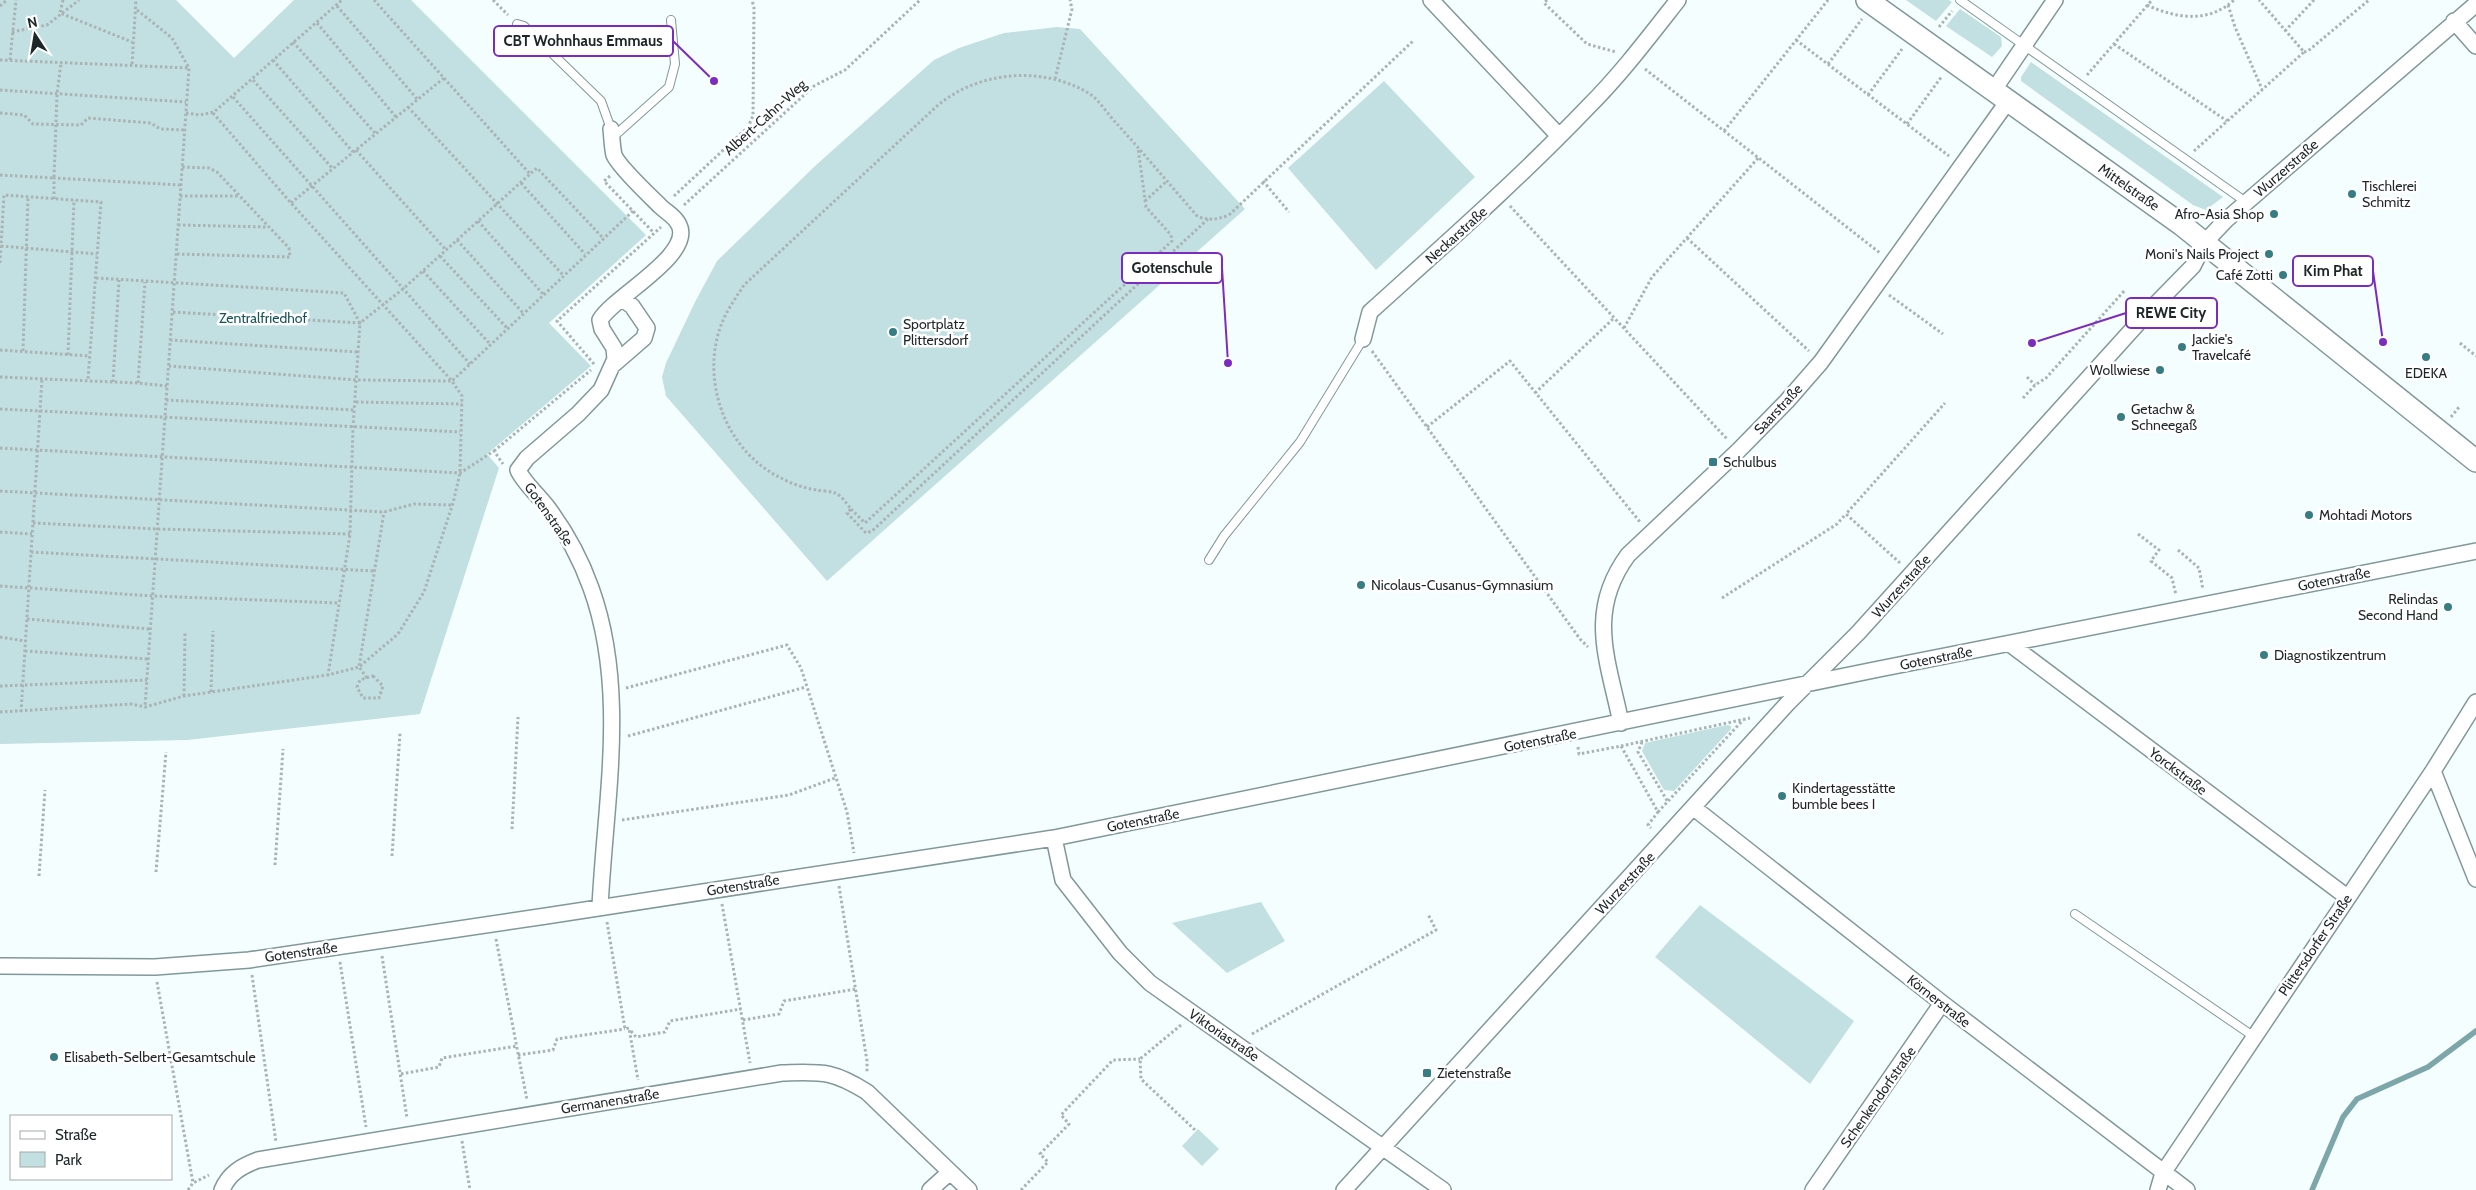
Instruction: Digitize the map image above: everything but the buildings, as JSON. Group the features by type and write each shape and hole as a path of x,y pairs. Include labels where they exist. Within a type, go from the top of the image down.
{"main road":[{"name":"Mittelstraße","path":"1870,2 2205,242 2476,461"}],"street":[{"path":"1431,0 1560,136"},
{"name":"Neckarstraße","path":"1363,339 1370,312 1499,195 1560,136 1632,58 1678,0"},
{"name":"Saarstraße","path":"1621,723 1602,624 1609,588 1617,570 1628,555 1738,451 1787,401 1821,362 1962,165 2001,96 2024,46 2055,0"},
{"name":"Wurzerstraße","path":"1344,1190 1780,712 1858,633 2193,266 2205,242 2246,202 2476,4"},
{"path":"2454,22 2476,46"},
{"path":"612,133 615,157 667,212 681,232 678,247 622,299 612,305 600,320 602,329 614,348 614,364"},
{"name":"Gotenstraße","path":"602,907 611,741 611,692 603,633 591,587 565,531 518,470 527,458 593,400 601,390 614,364 644,338 647,328 632,306 622,299"},
{"name":"Gotenstraße","path":"0,966 154,967 249,960 1054,838 1575,733 1807,684 2476,551"},
{"name":"Yorckstraße","path":"2010,644 2348,897"},
{"name":"Plittersdorfer Straße","path":"2158,1190 2162,1173 2432,771 2476,702"},
{"path":"2432,771 2476,879"},
{"name":"Körnerstraße","path":"1689,813 1942,1003 2162,1173 2187,1190"},
{"name":"Viktoriastraße","path":"1054,838 1063,880 1120,953 1150,983 1193,1016 1236,1043 1443,1190"},
{"name":"Schenkendorfstraße","path":"1813,1190 1942,1003"},
{"name":"Germanenstraße","path":"222,1190 227,1179 243,1166 278,1156 782,1073 825,1072 848,1080 867,1092 969,1190"},
{"path":"930,1190 950,1172"}],"lane":[{"path":"1960,0 2246,202"},
{"path":"517,24 524,26 601,102 612,133 669,87 675,64 671,20"},
{"path":"1209,560 1224,536 1300,442 1363,339"},
{"path":"2075,914 2254,1036"}],"path":[{"path":"0,6 7,0"},
{"path":"10,60 16,0"},
{"path":"60,13 63,0"},
{"path":"12,32 47,25 79,0"},
{"path":"132,64 132,42 137,10 136,0"},
{"path":"186,113 200,115 213,112 253,80 293,42 317,24 342,0"},
{"path":"374,0 530,174"},
{"path":"493,0 517,24"},
{"path":"0,448 353,469 460,473 494,451 595,366 557,321 654,233 667,212 748,127 753,116 754,8 752,0"},
{"name":"Albert-Cahn-Weg","path":"667,212 814,86 845,70 920,0"},
{"path":"1055,79 1072,9 1070,0"},
{"path":"1547,0 1544,3 1587,44 1599,46 1632,58 1893,263"},
{"path":"1724,131 1828,0"},
{"path":"1936,30 1960,0"},
{"path":"2078,85 2152,0"},
{"path":"2147,6 2164,13 2196,16 2214,14 2234,0"},
{"path":"2259,0 2304,52"},
{"path":"2285,30 2314,0"},
{"path":"2185,159 2304,52 2308,51 2369,0"},
{"path":"1828,64 1870,2"},
{"path":"2228,5 2235,27 2262,89"},
{"path":"337,6 418,100"},
{"path":"137,10 172,38 189,68 145,706"},
{"path":"60,13 132,42"},
{"path":"317,24 396,117"},
{"path":"1868,95 1913,33"},
{"path":"1796,40 1962,165"},
{"path":"1138,148 1146,207 1171,235 1172,241 865,523 837,494 806,488 779,478 757,462 739,442 724,416 715,386 715,350 723,319 738,294 755,274 942,102 958,91 983,81 1022,76 1055,79 1091,95 1138,148 1167,181 1198,217 1215,221 1229,215 1413,41"},
{"path":"293,42 376,134"},
{"path":"2114,44 2226,121"},
{"path":"0,60 132,64 189,68"},
{"path":"273,60 446,250"},
{"path":"54,199 57,94 61,62"},
{"path":"1907,124 1953,62"},
{"path":"291,203 444,78"},
{"path":"253,80 333,169"},
{"path":"0,90 187,102"},
{"path":"233,97 470,364"},
{"path":"408,107 564,275"},
{"path":"0,712 130,704 145,706 184,696 328,675 359,667 398,634 424,592 452,505 460,473 462,396 452,381 291,203 213,112"},
{"path":"0,113 24,115 33,124 81,125 88,118 151,123 160,129 185,130"},
{"path":"1624,328 1652,277 1759,158"},
{"path":"621,165 604,182 654,233"},
{"path":"176,254 290,257 289,248 217,172 209,168 182,167"},
{"path":"172,312 360,323 385,305 537,168 603,238"},
{"path":"0,175 181,185"},
{"path":"1145,201 1167,181"},
{"path":"1263,181 1289,212"},
{"path":"521,183 585,254"},
{"path":"1499,195 1738,451"},
{"path":"0,263 4,196 101,202 88,380"},
{"path":"180,196 240,196"},
{"path":"23,351 28,197"},
{"path":"68,354 74,200"},
{"path":"169,366 357,380 452,381 585,254 633,211"},
{"path":"851,509 847,513 861,529 866,533 872,530 1208,219"},
{"path":"478,221 544,294"},
{"path":"178,226 269,227"},
{"path":"1687,238 1821,362"},
{"path":"457,240 524,314"},
{"path":"1,246 97,254"},
{"path":"440,256 507,328"},
{"path":"423,271 490,344"},
{"path":"96,278 344,293 360,323 353,427 350,534 328,675"},
{"path":"113,382 119,280"},
{"path":"138,383 146,282"},
{"path":"1876,286 1943,334"},
{"path":"2023,398 2035,385 2046,378 2125,290"},
{"path":"1535,393 1614,318"},
{"path":"1363,339 1580,639 1609,666"},
{"path":"170,340 358,352"},
{"path":"2460,343 2476,356"},
{"path":"0,350 90,356"},
{"path":"1427,427 1510,361 1650,534"},
{"path":"0,377 88,380 167,386"},
{"path":"2027,377 2035,385"},
{"path":"21,712 42,379"},
{"path":"166,400 354,410"},
{"path":"356,402 462,404"},
{"path":"1722,598 1837,524 1945,403"},
{"path":"2450,418 2459,407"},
{"path":"0,409 460,432"},
{"path":"494,451 504,467 518,470"},
{"path":"0,491 384,512 414,504 452,505"},
{"path":"367,678 359,667 384,512"},
{"path":"1846,514 1912,573"},
{"path":"33,523 157,529 350,534"},
{"path":"0,532 32,534"},
{"path":"2138,534 2158,550 2151,561 2172,578 2179,610"},
{"path":"2178,550 2199,568 2207,605"},
{"path":"31,552 373,571"},
{"path":"0,586 153,596 339,603"},
{"path":"27,619 150,629"},
{"path":"184,696 185,631"},
{"path":"211,692 213,631"},
{"path":"0,637 26,641"},
{"path":"611,692 787,645 801,668 847,812 857,868"},
{"path":"25,651 148,659"},
{"path":"373,676 382,686 379,698 363,698 360,693 357,687 360,680 367,678 373,676"},
{"path":"0,686 147,680"},
{"path":"611,741 806,687"},
{"path":"1575,733 1579,754 1780,712"},
{"path":"512,829 518,717"},
{"path":"1664,840 1648,826 1658,812 1743,719"},
{"path":"392,856 400,733"},
{"path":"1642,742 1638,752 1668,802 1689,813"},
{"path":"1621,746 1658,812"},
{"path":"275,865 283,749"},
{"path":"156,872 166,752"},
{"path":"606,822 788,795 835,778"},
{"path":"39,876 45,790"},
{"path":"836,871 867,1061 867,1092"},
{"path":"719,889 753,1078"},
{"path":"602,907 624,1029"},
{"path":"1236,1043 1436,930 1428,914"},
{"path":"494,924 530,1114"},
{"path":"380,941 410,1134"},
{"path":"338,947 368,1141"},
{"path":"249,960 278,1156"},
{"path":"154,967 193,1183"},
{"path":"742,1020 779,1014 784,1001 856,989"},
{"path":"629,1028 636,1037 665,1032 670,1021 741,1009"},
{"path":"1021,1190 1048,1162 1040,1154 1069,1124 1061,1115 1113,1060 1140,1059 1193,1016"},
{"path":"518,1055 552,1050 557,1039 629,1028"},
{"path":"629,1028 641,1096"},
{"path":"401,1074 439,1067 442,1058 517,1046"},
{"path":"1140,1059 1141,1079 1195,1130"},
{"path":"459,1126 470,1190"}],"green space":[{"name":"Zentralfriedhof","path":"0,0 176,0 234,58 294,0 411,0 646,235 549,323 591,366 487,454 499,468 420,714 187,740 0,744"},
{"path":"1906,0 1949,0 1952,2 1936,21"},
{"path":"1960,9 2001,37 2002,46 1992,57 1946,26"},
{"name":"Sportplatz Plittersdorf","path":"1057,27 1080,29 1245,209 827,581 666,396 662,377 666,363 717,261 815,166 934,60 959,48 1004,33"},
{"path":"2031,62 2223,197 2206,210 2193,205 2021,81 2021,77"},
{"path":"1384,81 1475,177 1376,270 1288,168"},
{"path":"1727,725 1731,726 1731,729 1674,791 1664,790 1642,751 1645,743"},
{"path":"1261,902 1285,941 1227,973 1172,923"},
{"path":"1700,905 1854,1021 1810,1084 1655,957"},
{"path":"1198,1129 1219,1149 1202,1166 1182,1146"}],"waterway":[{"path":"2312,1190 2343,1117 2357,1099 2428,1067 2476,1031"}],"place":[{"name":"CBT Wohnhaus Emmaus","path":"714,81"},
{"name":"Tischlerei Schmitz","path":"2352,194"},
{"name":"Afro-Asia Shop","path":"2274,214"},
{"name":"Moni's Nails Project","path":"2269,254"},
{"name":"Café Zotti","path":"2283,275"},
{"name":"Sportplatz Plittersdorf","path":"893,332"},
{"name":"Kim Phat","path":"2383,342"},
{"name":"REWE City","path":"2032,343"},
{"name":"Jackie's Travelcafé","path":"2182,347"},
{"name":"EDEKA","path":"2426,357"},
{"name":"Gotenschule","path":"1228,363"},
{"name":"Wollwiese","path":"2160,370"},
{"name":"Getachw & Schneegaß","path":"2121,417"},
{"name":"Schulbus","path":"1713,462"},
{"name":"Mohtadi Motors","path":"2309,515"},
{"name":"Nicolaus-Cusanus-Gymnasium","path":"1361,585"},
{"name":"Relindas Second Hand","path":"2448,607"},
{"name":"Diagnostikzentrum","path":"2264,655"},
{"name":"Kindertagesstätte bumble bees I","path":"1782,796"},
{"name":"Elisabeth-Selbert-Gesamtschule","path":"54,1057"},
{"name":"Zietenstraße","path":"1427,1073"}]}
